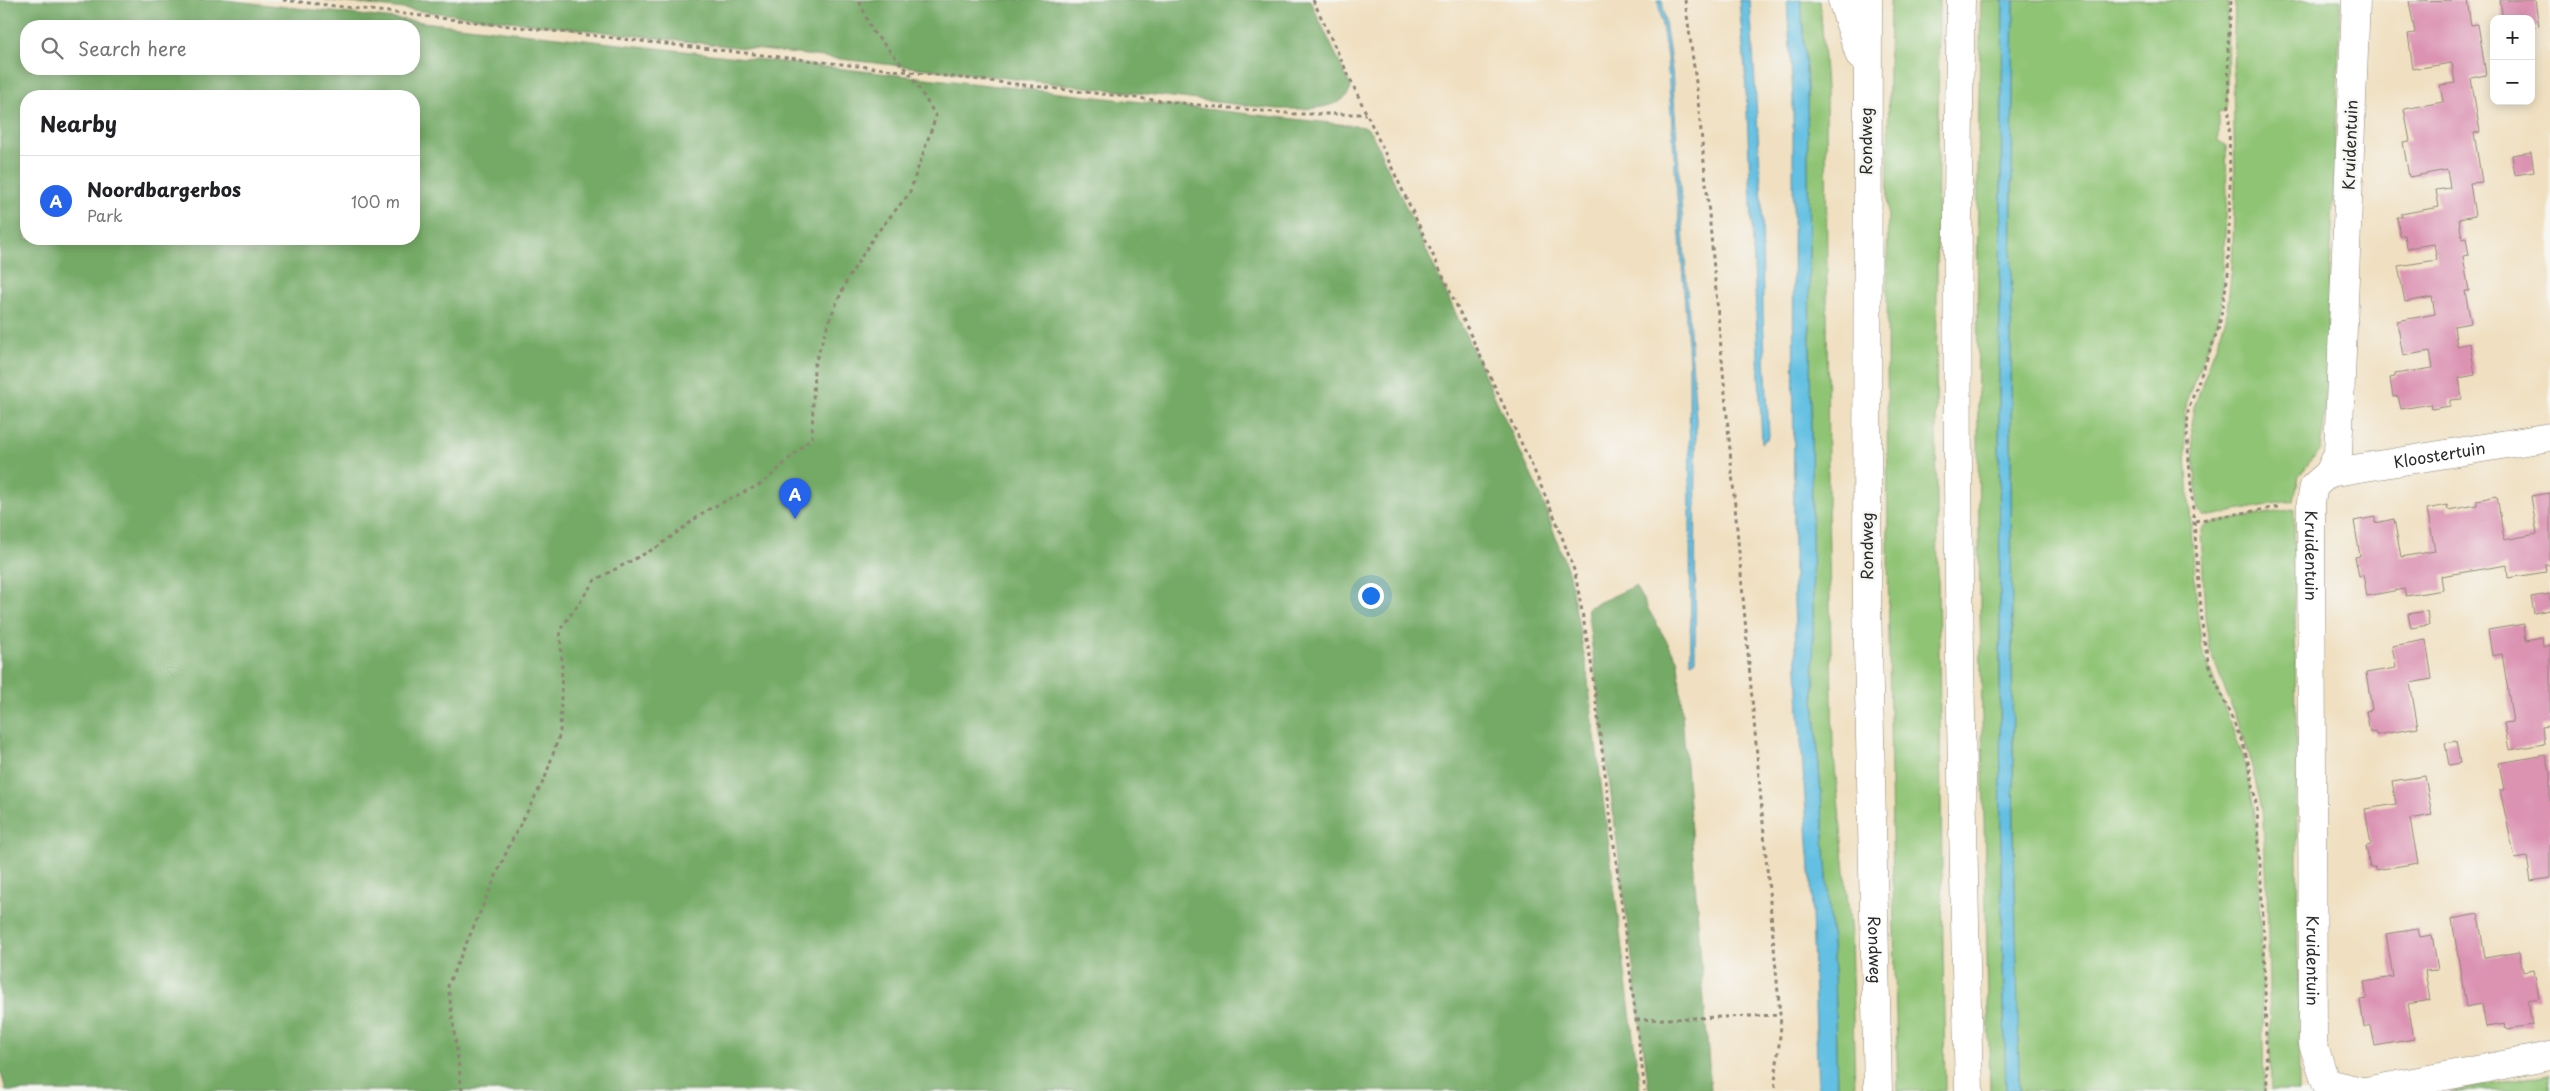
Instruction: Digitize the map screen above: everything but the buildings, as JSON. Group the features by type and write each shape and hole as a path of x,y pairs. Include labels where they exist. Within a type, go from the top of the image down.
{"main road":[{"path":"1842,0 1866,76"},
{"name":"Rondweg","path":"1868,0 1866,76 1867,601 1878,1091"},
{"path":"1961,0 1958,129 1959,452 1962,812 1969,1091"},
{"name":"Kruidentuin","path":"2356,0 2338,453 2329,473 2314,486 2311,502 2313,1044 2326,1082 2360,1091"},
{"name":"Kloostertuin","path":"2329,473 2550,437"},
{"path":"2366,1091 2550,1056"}],"path":[{"path":"283,0 1253,111 1296,114 1366,114"},
{"path":"462,1091 448,985 510,844 545,778 560,733 562,663 560,630 595,580 659,546 707,510 763,483 812,438 814,366 830,318 846,280 876,235 908,194 936,116 908,71 872,31 859,0"},
{"path":"1313,0 1534,470 1575,573 1591,662 1645,1091"},
{"path":"1685,0 1697,90 1709,214 1781,1026 1774,1091"},
{"path":"2231,0 2228,49 2230,193 2228,274 2219,327 2188,410 2187,436 2195,521 2199,597 2209,665 2243,744 2251,773 2257,810 2264,937 2268,1091"},
{"path":"2195,521 2311,502"},
{"path":"1636,1020 1780,1015"}],"green space":[{"path":"0,0 225,0 405,20 20,20 20,75 420,75 420,22 1366,127 1371,132 1541,496 1569,574 1586,665 1640,1091 6,1091 0,1069"},
{"path":"325,0 1310,0 1351,87 1347,95 1331,105 1308,109 1277,109"},
{"path":"1801,0 1820,0 1826,89 1828,508 1833,746 1851,935 1855,1091 1837,1091 1834,973 1814,699 1807,88"},
{"path":"1890,0 1939,0 1936,428 1945,1091 1898,1091 1888,546 1887,273"},
{"path":"1981,0 2003,0 1999,391 2001,874 2006,1091 1990,1091 1979,546 1977,273"},
{"path":"2014,0 2228,0 2227,101 2225,111 2218,112 2218,141 2226,145 2227,198 2221,305 2212,337 2187,399 2184,429 2197,609 2202,649 2243,756 2254,807 2259,867 2264,1091 2019,1091 2011,546"},
{"path":"2235,0 2341,0 2324,424 2320,449 2299,476 2294,500 2205,517 2198,510 2191,424 2194,407 2226,318 2232,267 2235,187 2233,72"},
{"path":"2294,509 2299,1091 2271,1091 2267,886 2262,809 2247,747 2210,650 2205,617 2201,529 2206,524"},
{"path":"1635,586 1678,661 1711,1091 1649,1091 1587,608"},
{"path":"2550,1074 2550,1091 2450,1091"}],"water":[{"path":"1658,0 1662,0 1672,71 1696,418 1695,661 1691,663 1689,360 1667,57"},
{"path":"1739,0 1750,0 1762,201 1763,314 1769,437 1762,443 1745,69"},
{"path":"1787,0 1801,0 1807,88 1814,699 1834,973 1837,1091 1818,1091 1811,883 1799,713 1794,602 1793,97"},
{"path":"2003,0 2014,0 2011,524 2019,1091 2006,1091 2001,874 1999,391"}],"place":[{"name":"Noordbargerbos","path":"795,519"}]}
